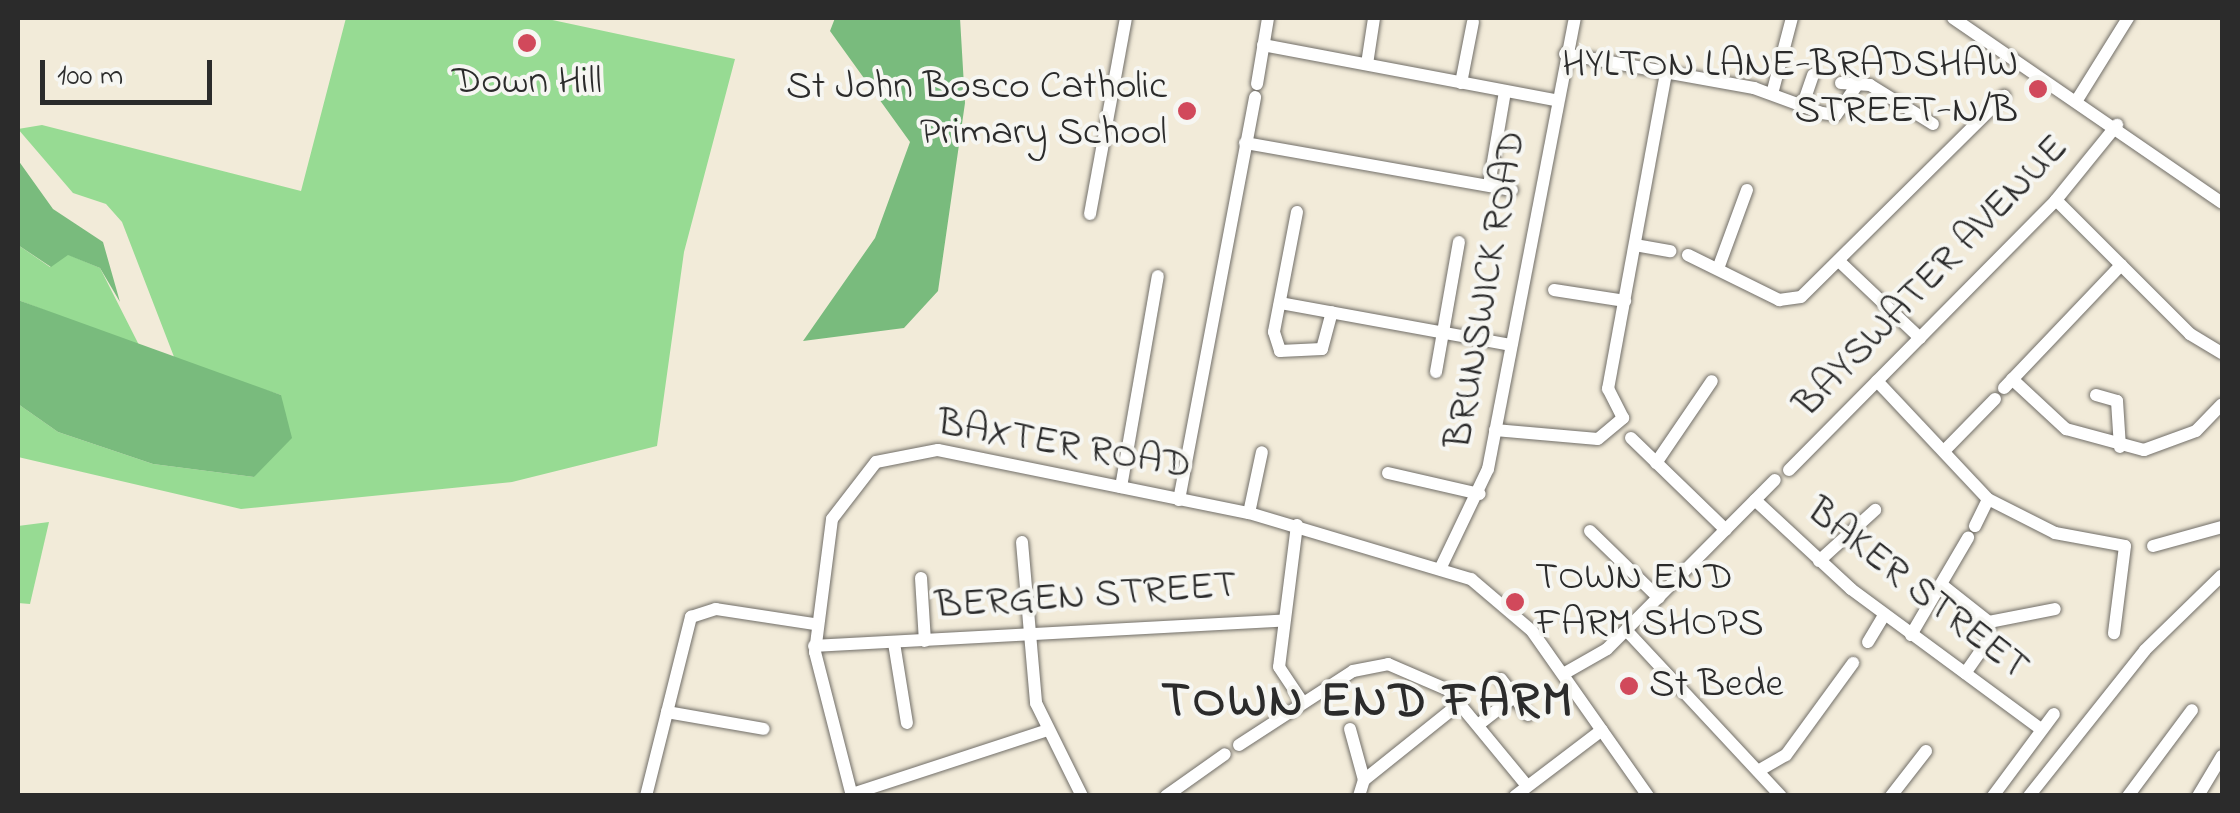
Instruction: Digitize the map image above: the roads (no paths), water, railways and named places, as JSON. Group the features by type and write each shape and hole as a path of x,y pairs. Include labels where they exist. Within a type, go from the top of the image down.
{"street":[{"path":"1090,214 1126,18"},
{"path":"1180,500 1268,18"},
{"path":"1367,64 1374,18"},
{"name":"BRUNSWICK ROAD","path":"1441,568 1480,494 1554,100 1575,18"},
{"path":"1772,94 1792,18"},
{"path":"1954,18 2117,126 2222,202"},
{"path":"2077,100 2128,18"},
{"path":"1461,83 1473,22"},
{"path":"1263,46 1554,100"},
{"path":"1565,54 1772,94 1836,115 1857,86"},
{"path":"1495,430 1588,440 1622,418 1608,389 1666,74"},
{"path":"1802,107 1814,76"},
{"path":"1841,83 1893,95 1933,124"},
{"path":"1489,185 1505,91"},
{"path":"1688,255 1719,266 1778,300 1801,297 1841,263 1954,139 2004,96"},
{"name":"BAYSWATER AVENUE","path":"1789,470 2056,200 2117,126"},
{"path":"1245,143 1512,190"},
{"path":"1719,266 1747,190"},
{"path":"2056,200 2121,266 2222,352"},
{"path":"1297,212 1280,303 1280,351 1305,356 1322,349 1332,312"},
{"path":"1436,372 1460,242"},
{"path":"1635,245 1670,251"},
{"path":"1841,263 1920,338"},
{"path":"1946,448 2121,266"},
{"path":"1121,487 1158,276"},
{"path":"1554,290 1624,301"},
{"path":"1280,303 1511,344"},
{"path":"1656,462 1712,380"},
{"path":"1877,380 1946,448 1988,499 2055,533 2124,546 2114,633"},
{"path":"2004,388 2066,429 2120,447 2170,445 2222,404"},
{"path":"2096,395 2117,402 2120,447"},
{"path":"1630,438 1726,530"},
{"name":"BAXTER ROAD","path":"852,795 814,646 814,624 832,519 858,476 887,456 938,450 1297,525 1441,568 1488,590 1564,674 1648,796"},
{"path":"1249,513 1262,452"},
{"path":"1388,473 1480,494"},
{"path":"1564,674 1626,631 1774,480"},
{"path":"1911,634 1988,499"},
{"name":"BAKER STREET","path":"1755,500 1884,615 2041,729"},
{"path":"1819,561 1876,510"},
{"path":"1297,525 1279,667 1303,703"},
{"path":"2152,546 2222,527"},
{"path":"1590,532 1659,598"},
{"path":"1022,542 1027,632 1048,730 1082,796"},
{"path":"2029,796 2155,638 2222,575"},
{"path":"921,578 925,640"},
{"path":"1942,585 1988,622 2055,610"},
{"path":"646,796 691,616 716,608 814,624"},
{"path":"1868,642 1884,615"},
{"name":"BERGEN STREET","path":"814,646 1282,621"},
{"path":"1965,672 1987,642 1988,622"},
{"path":"1626,631 1781,796"},
{"name":"BERGEN STREET","path":"894,643 907,723"},
{"path":"1239,744 1353,671 1388,664 1418,670 1459,704 1527,786"},
{"path":"1758,771 1786,755 1852,664"},
{"path":"1501,679 1528,715"},
{"path":"1478,725 1514,696"},
{"path":"1364,780 1459,704"},
{"path":"2128,796 2192,710"},
{"path":"667,712 764,729"},
{"path":"1992,796 2054,714"},
{"path":"1350,729 1364,780 1359,796"},
{"path":"852,795 1048,730"},
{"path":"1515,796 1602,730"},
{"path":"1891,796 1926,751"},
{"path":"1174,794 1225,754"},
{"path":"2198,796 2220,765"}],"place":[{"name":"Down Hill","path":"527,43"},
{"name":"HYLTON LANE-BRADSHAW STREET-N/B","path":"2038,89"},
{"name":"St John Bosco Catholic Primary School","path":"1187,111"},
{"name":"TOWN END FARM SHOPS","path":"1515,602"},
{"name":"St Bede","path":"1629,686"}],"district":[{"name":"TOWN END FARM","path":"1368,703"}]}
